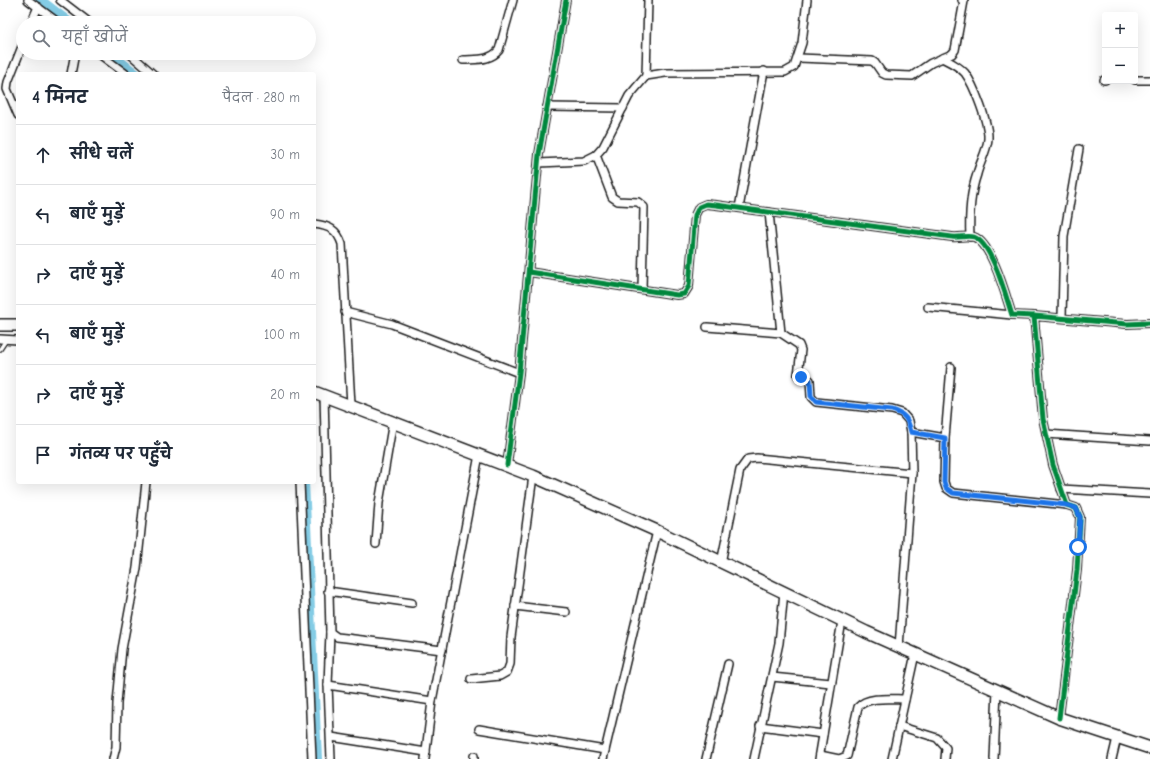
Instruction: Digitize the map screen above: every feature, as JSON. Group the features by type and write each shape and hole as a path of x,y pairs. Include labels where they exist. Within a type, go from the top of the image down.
{"main road":[{"path":"0,325 16,325"},
{"path":"319,394 393,421 533,476 657,531 842,621 1059,718 1150,748"}],"street":[{"path":"28,0 50,16"},
{"path":"60,0 81,16"},
{"path":"463,60 487,58 494,56 499,50 513,0"},
{"path":"507,465 519,373 539,163 547,107 566,0"},
{"path":"539,163 584,161 596,155 603,146 629,96 646,76 648,0"},
{"path":"646,76 665,73 785,72 794,67 799,58 807,0"},
{"path":"799,58 872,61 882,73 904,77 912,76 931,63 955,50 964,0"},
{"path":"34,16 38,7"},
{"path":"942,58 958,67 965,74 984,113 987,129 988,139 975,181 969,215 970,237"},
{"path":"16,110 7,89 8,82 17,60"},
{"path":"71,72 74,60"},
{"path":"107,60 123,72"},
{"path":"137,60 151,72"},
{"path":"739,208 764,72"},
{"path":"1138,80 1150,80"},
{"path":"547,107 623,108"},
{"path":"1062,317 1064,231 1079,149"},
{"path":"596,155 612,197 618,201 638,202 644,207 642,289"},
{"path":"529,272 677,295 684,294 689,286 695,215 699,207 706,204 952,237 976,238 992,259 1012,315"},
{"path":"768,212 781,333"},
{"path":"316,224 328,226 335,231 342,244 351,405"},
{"path":"928,307 1012,315 1062,317 1120,324 1150,323"},
{"path":"345,312 398,326 519,373"},
{"path":"1034,316 1043,419 1053,466 1067,505"},
{"path":"707,327 781,333 799,345 801,350 798,375 810,380 811,396 816,402 892,410 902,413 909,421 911,432 912,473 899,647"},
{"path":"3,340 16,340"},
{"path":"951,367 945,438 944,482 949,491 953,493 1067,505 1076,508 1080,517 1077,570 1059,718"},
{"path":"319,394 330,632 328,684 331,759"},
{"path":"376,544 379,503 393,421"},
{"path":"911,432 945,438"},
{"path":"1046,434 1150,441"},
{"path":"331,737 425,755 432,701 480,455"},
{"path":"721,563 740,470 748,459 757,458 912,473"},
{"path":"472,679 500,676 507,672 510,664 515,606 533,476"},
{"path":"112,759 116,747 117,703 122,649 137,568 146,484"},
{"path":"300,484 312,759"},
{"path":"1061,490 1150,494"},
{"path":"603,759 657,531"},
{"path":"328,591 412,603"},
{"path":"754,759 779,643 784,592"},
{"path":"515,606 566,612"},
{"path":"842,621 819,757 839,759 847,756 858,707 861,704 873,700 905,699"},
{"path":"330,632 337,636 346,638 442,650"},
{"path":"892,759 915,654"},
{"path":"706,759 728,664"},
{"path":"772,677 831,683"},
{"path":"328,684 432,701"},
{"path":"994,759 997,690"},
{"path":"760,726 823,734"},
{"path":"899,726 937,738 946,748 945,759"},
{"path":"479,729 605,750"},
{"path":"1112,759 1117,738"}],"lane":[{"path":"0,349 3,340"}],"waterway":[{"path":"40,0 61,16"},
{"path":"118,60 133,72"},
{"path":"304,484 317,759"}],"cycle path":[{"path":"507,465 519,373 539,154 566,0"},
{"path":"529,272 677,295 684,294 689,286 695,215 699,207 706,204 952,237 974,237 981,241 987,249 998,272 1012,315 1034,316"},
{"path":"1059,718 1077,570 1080,517 1076,508 1067,505 1053,465 1043,419 1034,316 1127,324 1150,323"}],"route":[{"path":"801,377 810,380 811,396 816,402 892,410 902,413 909,421 911,432 945,438 944,482 946,488 953,493 1067,505 1076,508 1080,512 1078,547"}]}
